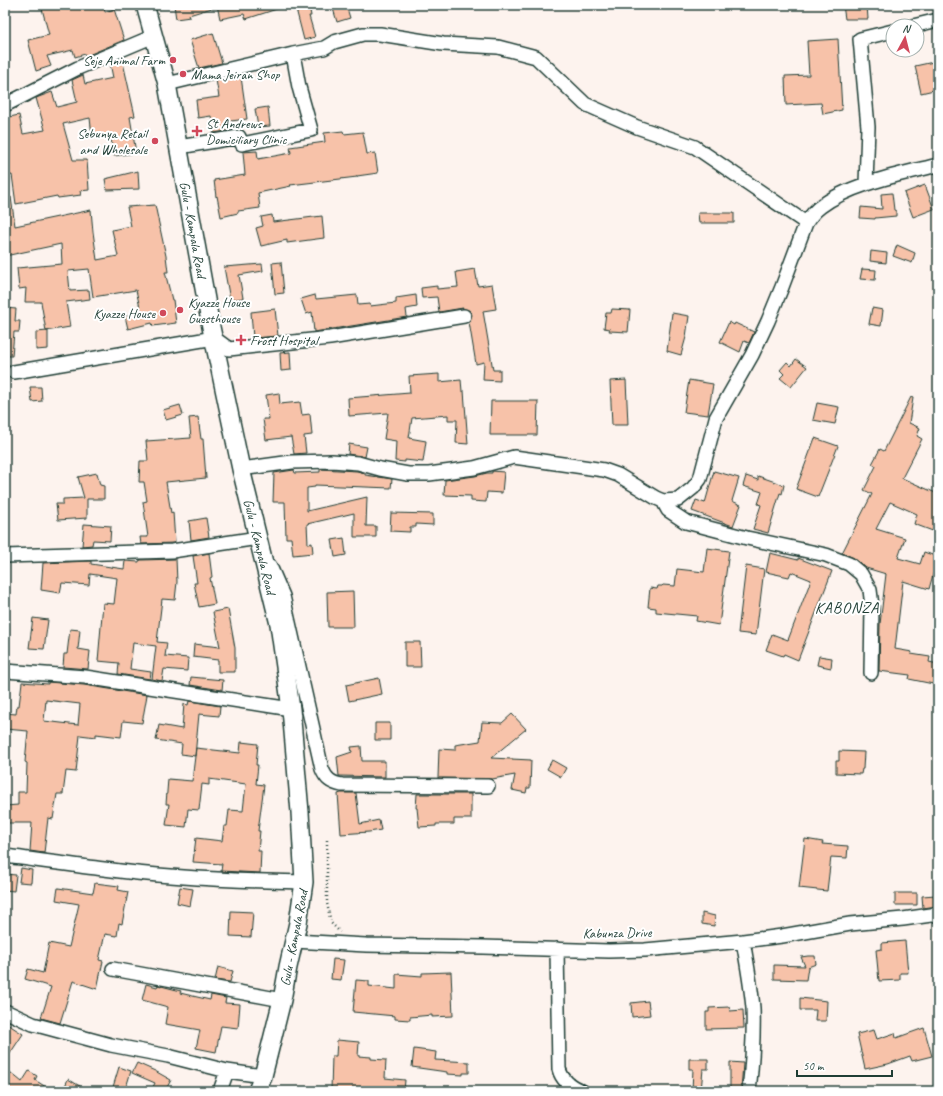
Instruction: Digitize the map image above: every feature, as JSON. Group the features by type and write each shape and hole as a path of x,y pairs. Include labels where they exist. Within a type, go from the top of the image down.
{"main road":[{"name":"Gulu - Kampala Road","path":"145,5 167,84 214,338 241,469 279,624 291,710 300,812 304,882 298,924 282,1000 260,1083"}],"street":[{"path":"925,23 938,20"},
{"path":"866,184 868,127 860,39 885,33"},
{"path":"167,84 324,48 334,42 363,34 380,34 443,44 498,47 536,57 584,104 637,128 695,147 806,223"},
{"path":"5,105 78,68 154,36"},
{"path":"179,147 239,137 242,144 311,130 298,87 293,54"},
{"path":"241,469 292,462 332,461 358,463 380,470 408,474 429,474 474,468 514,457 604,470 618,475 663,501 678,500 700,479 716,418 752,355 768,321 806,223 820,206 842,194 866,184 938,165"},
{"path":"14,372 214,338 229,349 330,338 464,316"},
{"path":"663,501 668,510 686,522 747,538 826,555 849,564 861,574 870,590 872,606 871,673"},
{"path":"5,556 172,551 260,546 283,596 322,769 326,778 333,783 342,785 488,786"},
{"path":"5,671 85,677 291,710"},
{"path":"5,856 156,875 226,880 304,882"},
{"name":"Kabunza Drive","path":"294,941 342,944 609,951 645,950 743,941 850,924 938,914"},
{"path":"743,941 749,973 753,1009 752,1061 749,1091"},
{"path":"557,949 559,1069 560,1074 572,1088 582,1091"},
{"path":"114,969 282,1000"},
{"path":"5,1012 33,1024 78,1037 168,1056 227,1071 260,1083"},
{"path":"220,1091 227,1071"}],"path":[{"path":"327,840 327,903 331,923 341,934 342,944"}],"building":[{"path":"41,5 104,5 105,12 114,9 124,40 86,56 85,54 75,57 73,50 47,56 51,66 36,71 28,40 49,35"},
{"path":"174,5 215,5 215,7 189,15 190,17 176,19"},
{"path":"217,5 283,5 283,7 246,19 244,14 220,19"},
{"path":"295,5 309,5 311,16 309,16 315,37 304,40"},
{"path":"332,5 346,5 350,18 337,22"},
{"path":"843,5 867,5 868,19 845,19"},
{"path":"213,33 222,63 199,68 190,40"},
{"path":"838,39 842,110 823,114 821,103 786,105 785,76 809,75 807,41"},
{"path":"122,58 135,116 130,117 136,153 114,156 110,134 92,136 90,118 63,124 73,160 87,160 89,190 80,191 81,195 58,198 57,196 16,204 12,175 5,176 5,118 19,115 23,134 45,130 36,98 52,92 57,107 77,102 72,80 83,75 85,84 113,78 110,63"},
{"path":"938,61 938,89 921,93 915,66"},
{"path":"241,77 247,119 231,121 232,130 214,133 211,116 198,118 196,100 219,97 216,80"},
{"path":"268,107 270,126 258,127 255,109"},
{"path":"343,131 344,134 363,132 367,154 375,153 378,173 290,185 291,186 258,193 260,208 238,211 238,213 221,217 214,180 245,175 243,152 257,151 258,159 291,153 290,147 325,142 324,133"},
{"path":"138,171 139,189 107,190 105,179"},
{"path":"925,185 934,209 913,217 904,193"},
{"path":"892,193 896,216 875,219 860,218 861,207 882,209 881,194"},
{"path":"11,197 15,226 91,210 97,260 118,256 112,230 131,226 127,207 155,205 166,256 168,272 165,272 173,300 176,323 153,326 152,323 128,329 125,316 141,312 136,290 93,297 89,269 68,271 70,291 89,290 90,299 66,302 70,327 46,331 41,302 25,302 26,288 19,289 17,268 62,264 61,244 5,256 5,198"},
{"path":"698,213 734,213 734,223 699,223"},
{"path":"272,215 273,222 322,216 324,238 287,243 287,240 261,246 256,228 263,226 261,217"},
{"path":"897,245 915,253 912,263 893,256"},
{"path":"871,251 887,253 886,263 870,261"},
{"path":"281,262 284,293 275,294 272,263"},
{"path":"262,264 263,271 239,275 243,298 230,300 224,267"},
{"path":"475,269 478,286 492,284 496,309 483,311 493,370 500,370 500,381 483,380 484,362 476,364 469,322 472,315 470,311 463,308 439,312 437,297 422,298 421,288 437,286 437,289 458,287 456,272"},
{"path":"862,269 876,270 875,280 860,279"},
{"path":"315,295 316,299 357,295 358,305 370,304 370,306 396,303 396,298 416,295 417,307 406,309 407,317 314,332 312,312 306,314 301,299"},
{"path":"5,308 16,309 15,321 20,321 19,332 14,332 12,356 5,356"},
{"path":"872,308 883,310 881,326 869,324"},
{"path":"275,309 278,336 253,338 251,312"},
{"path":"612,309 630,310 628,332 609,331 610,329 604,328 606,313 611,313"},
{"path":"672,313 689,316 686,337 681,355 667,351"},
{"path":"729,322 734,325 735,323 754,332 749,343 744,341 740,352 720,342"},
{"path":"48,331 48,349 36,350 36,332"},
{"path":"290,352 291,370 281,371 280,353"},
{"path":"796,359 807,367 791,387 780,378 784,374 780,370 787,362 791,366"},
{"path":"439,374 439,382 461,380 462,391 464,391 468,444 456,443 457,420 448,420 448,415 412,418 409,438 426,441 423,462 405,460 405,462 395,461 396,441 384,439 388,413 349,416 348,398 410,393 409,376"},
{"path":"626,380 628,425 612,425 610,381"},
{"path":"689,380 713,384 708,415 684,412"},
{"path":"30,387 41,387 42,401 32,402"},
{"path":"279,393 280,404 300,402 302,415 310,414 312,435 304,436 306,453 294,454 291,437 266,440 263,419 269,419 266,395"},
{"path":"911,397 913,398 909,423 920,428 917,436 922,439 902,478 938,494 938,533 914,524 917,514 890,502 876,529 905,538 898,558 920,564 924,552 938,557 929,589 903,581 895,649 912,652 911,654 930,657 929,662 938,664 938,685 909,679 910,675 879,671 880,624 886,574 866,568 854,558 842,553 872,494 864,490 876,466 872,464 880,449 884,451"},
{"path":"491,401 538,401 537,435 490,435"},
{"path":"817,403 839,407 835,424 813,420"},
{"path":"180,405 183,415 166,420 163,410"},
{"path":"198,417 201,439 203,439 206,478 166,482 171,513 173,512 175,543 141,544 140,537 148,537 143,502 147,501 144,482 139,482 140,461 148,461 146,441 191,438 189,418"},
{"path":"815,438 838,446 818,497 796,489"},
{"path":"349,444 367,447 365,457 348,454"},
{"path":"320,469 357,471 365,473 365,475 392,479 391,488 315,485 315,487 307,488 307,511 367,497 366,526 376,526 376,537 354,537 354,513 307,524 308,544 312,543 313,553 293,555 291,538 286,538 285,502 273,502 274,473 294,470 295,473 320,472"},
{"path":"492,471 504,472 502,493 487,492 486,502 471,501 471,496 444,495 445,480 492,473"},
{"path":"714,471 739,478 732,501 741,505 733,526 692,511 696,500 705,503"},
{"path":"97,473 100,485 104,486 104,499 87,499 87,518 58,520 56,504 63,504 63,499 84,498 78,477"},
{"path":"746,476 758,480 758,476 784,485 782,494 780,493 768,533 753,529 761,505 758,504 762,492 743,486"},
{"path":"391,513 433,514 433,525 416,524 416,527 410,527 410,532 390,531"},
{"path":"206,518 209,537 191,540 189,521"},
{"path":"84,524 111,526 110,541 93,540 92,545 82,546"},
{"path":"344,538 346,555 335,557 332,540"},
{"path":"707,548 729,551 719,625 696,621 697,616 656,612 656,608 648,607 650,588 657,589 658,586 663,585 675,586 677,569 704,572"},
{"path":"209,553 212,577 210,578 215,604 199,607 194,583 197,583 193,556"},
{"path":"770,553 798,560 798,558 832,571 798,660 784,654 783,656 766,650 772,634 788,640 811,580 791,572 789,577 766,572"},
{"path":"176,559 177,582 175,600 162,599 157,642 167,643 165,656 188,658 187,671 164,669 162,681 152,679 156,646 133,643 130,669 151,672 150,679 118,674 119,663 98,661 103,603 114,604 117,578 90,574 89,585 62,583 60,593 41,590 43,563 91,561 91,564 124,569 125,561 139,562 141,560"},
{"path":"746,566 764,569 756,635 738,633"},
{"path":"353,591 354,627 328,627 327,592"},
{"path":"228,609 235,648 235,672 218,672 218,660 193,657 194,644 220,647 213,612"},
{"path":"33,618 48,620 44,649 29,648"},
{"path":"70,629 80,630 78,649 90,651 88,669 63,667 64,654 67,654"},
{"path":"405,642 420,642 421,667 405,667"},
{"path":"819,656 832,658 831,668 817,665"},
{"path":"191,677 223,680 222,690 190,685"},
{"path":"379,678 382,694 349,701 346,685"},
{"path":"22,682 48,684 48,682 84,685 147,695 142,723 123,721 121,737 96,734 96,737 80,735 76,772 66,771 63,794 57,794 53,819 48,818 44,853 30,851 32,823 5,823 5,806 18,805 18,792 26,792 27,763 25,762 28,731 5,729 5,713 16,714 17,706 19,706","holes":["46,700 80,704 78,725 44,721"]},
{"path":"189,701 220,706 219,716 199,714 195,756 181,754 182,744 156,740 159,725 182,729 184,704 188,705"},
{"path":"512,714 526,729 491,758 531,760 530,788 527,788 526,793 512,790 515,775 492,779 438,778 439,749 455,750 455,745 480,741 482,722 502,723"},
{"path":"375,723 390,723 390,740 375,740"},
{"path":"241,742 258,744 256,784 264,785 258,831 260,831 258,851 261,851 260,873 221,871 222,864 193,862 196,838 222,841 224,826 227,826 229,810 243,811 246,784 209,779 209,785 202,784 199,810 188,809 186,827 166,825 169,804 166,804 168,779 192,781 196,748 240,753"},
{"path":"361,746 362,761 385,761 385,777 339,776 337,757 352,752 351,747"},
{"path":"839,751 864,752 863,769 861,774 836,773 836,761 839,761"},
{"path":"552,760 566,768 561,777 547,769"},
{"path":"356,793 360,824 379,820 381,830 341,834 338,794"},
{"path":"417,794 471,794 471,819 454,819 454,824 436,824 436,826 419,827 416,808"},
{"path":"805,839 823,842 822,844 848,846 847,858 831,857 827,891 799,888"},
{"path":"21,868 32,870 31,883 19,882"},
{"path":"5,874 16,875 14,891 5,890"},
{"path":"95,883 119,886 118,890 128,892 122,924 119,923 117,936 105,934 99,960 103,961 97,989 73,981 60,1023 41,1018 51,987 25,979 28,969 43,973 49,943 69,947 79,904 56,900 58,888 93,893"},
{"path":"180,887 193,889 190,906 177,903"},
{"path":"895,893 917,893 917,905 895,905"},
{"path":"936,895 937,906 923,908 922,896"},
{"path":"231,911 253,912 251,937 230,936"},
{"path":"702,913 715,916 714,926 702,924"},
{"path":"905,941 908,973 900,973 900,980 879,981 876,950 882,949 882,943"},
{"path":"815,956 816,964 808,967 806,980 774,979 774,965 805,966 801,957"},
{"path":"333,959 344,960 341,980 331,979"},
{"path":"218,967 233,971 230,982 215,980"},
{"path":"451,972 453,1016 432,1017 432,1015 410,1017 410,1020 395,1019 395,1016 353,1012 356,980 369,981 369,986 396,989 396,974 422,976 422,973"},
{"path":"146,984 157,987 158,985 181,991 180,993 210,1000 211,995 226,998 225,1003 240,1004 238,1028 221,1026 216,1052 196,1048 200,1030 165,1024 168,1007 142,1000"},
{"path":"800,998 827,1001 826,1021 815,1021 816,1010 800,1010"},
{"path":"648,1001 650,1015 632,1017 631,1003"},
{"path":"729,1007 730,1011 743,1010 744,1028 706,1029 706,1012 709,1012 709,1008"},
{"path":"9,1025 23,1034 5,1061 5,1031"},
{"path":"924,1028 932,1056 912,1061 910,1056 888,1064 865,1069 857,1034 874,1030 877,1039 895,1033 896,1038"},
{"path":"337,1040 359,1042 358,1056 386,1060 385,1078 405,1080 404,1091 331,1090 332,1056 336,1056"},
{"path":"414,1049 436,1052 435,1060 469,1062 469,1073 463,1073 463,1075 447,1074 447,1072 412,1067"},
{"path":"689,1059 708,1059 708,1069 703,1069 701,1091 692,1091 693,1069 689,1069"},
{"path":"730,1062 743,1063 741,1091 730,1091"},
{"path":"137,1063 171,1080 165,1091 160,1091 153,1087 155,1083 132,1073"},
{"path":"119,1067 131,1071 125,1091 113,1087"},
{"path":"5,1068 22,1082 29,1071 37,1076 35,1080 52,1091 5,1091"},
{"path":"68,1079 88,1091 63,1091"}],"place":[{"name":"Seje Animal Farm","path":"173,60"},
{"name":"Mama Jeiran Shop","path":"183,74"},
{"name":"St Andrews Domiciliary Clinic","path":"197,131"},
{"name":"Sebunya Retail and Wholesale","path":"155,141"},
{"name":"Kyazze House Guesthouse","path":"180,310"},
{"name":"Kyazze House","path":"163,313"},
{"name":"Frost Hospital","path":"241,340"}],"district":[{"name":"KABONZA","path":"847,608"}]}
